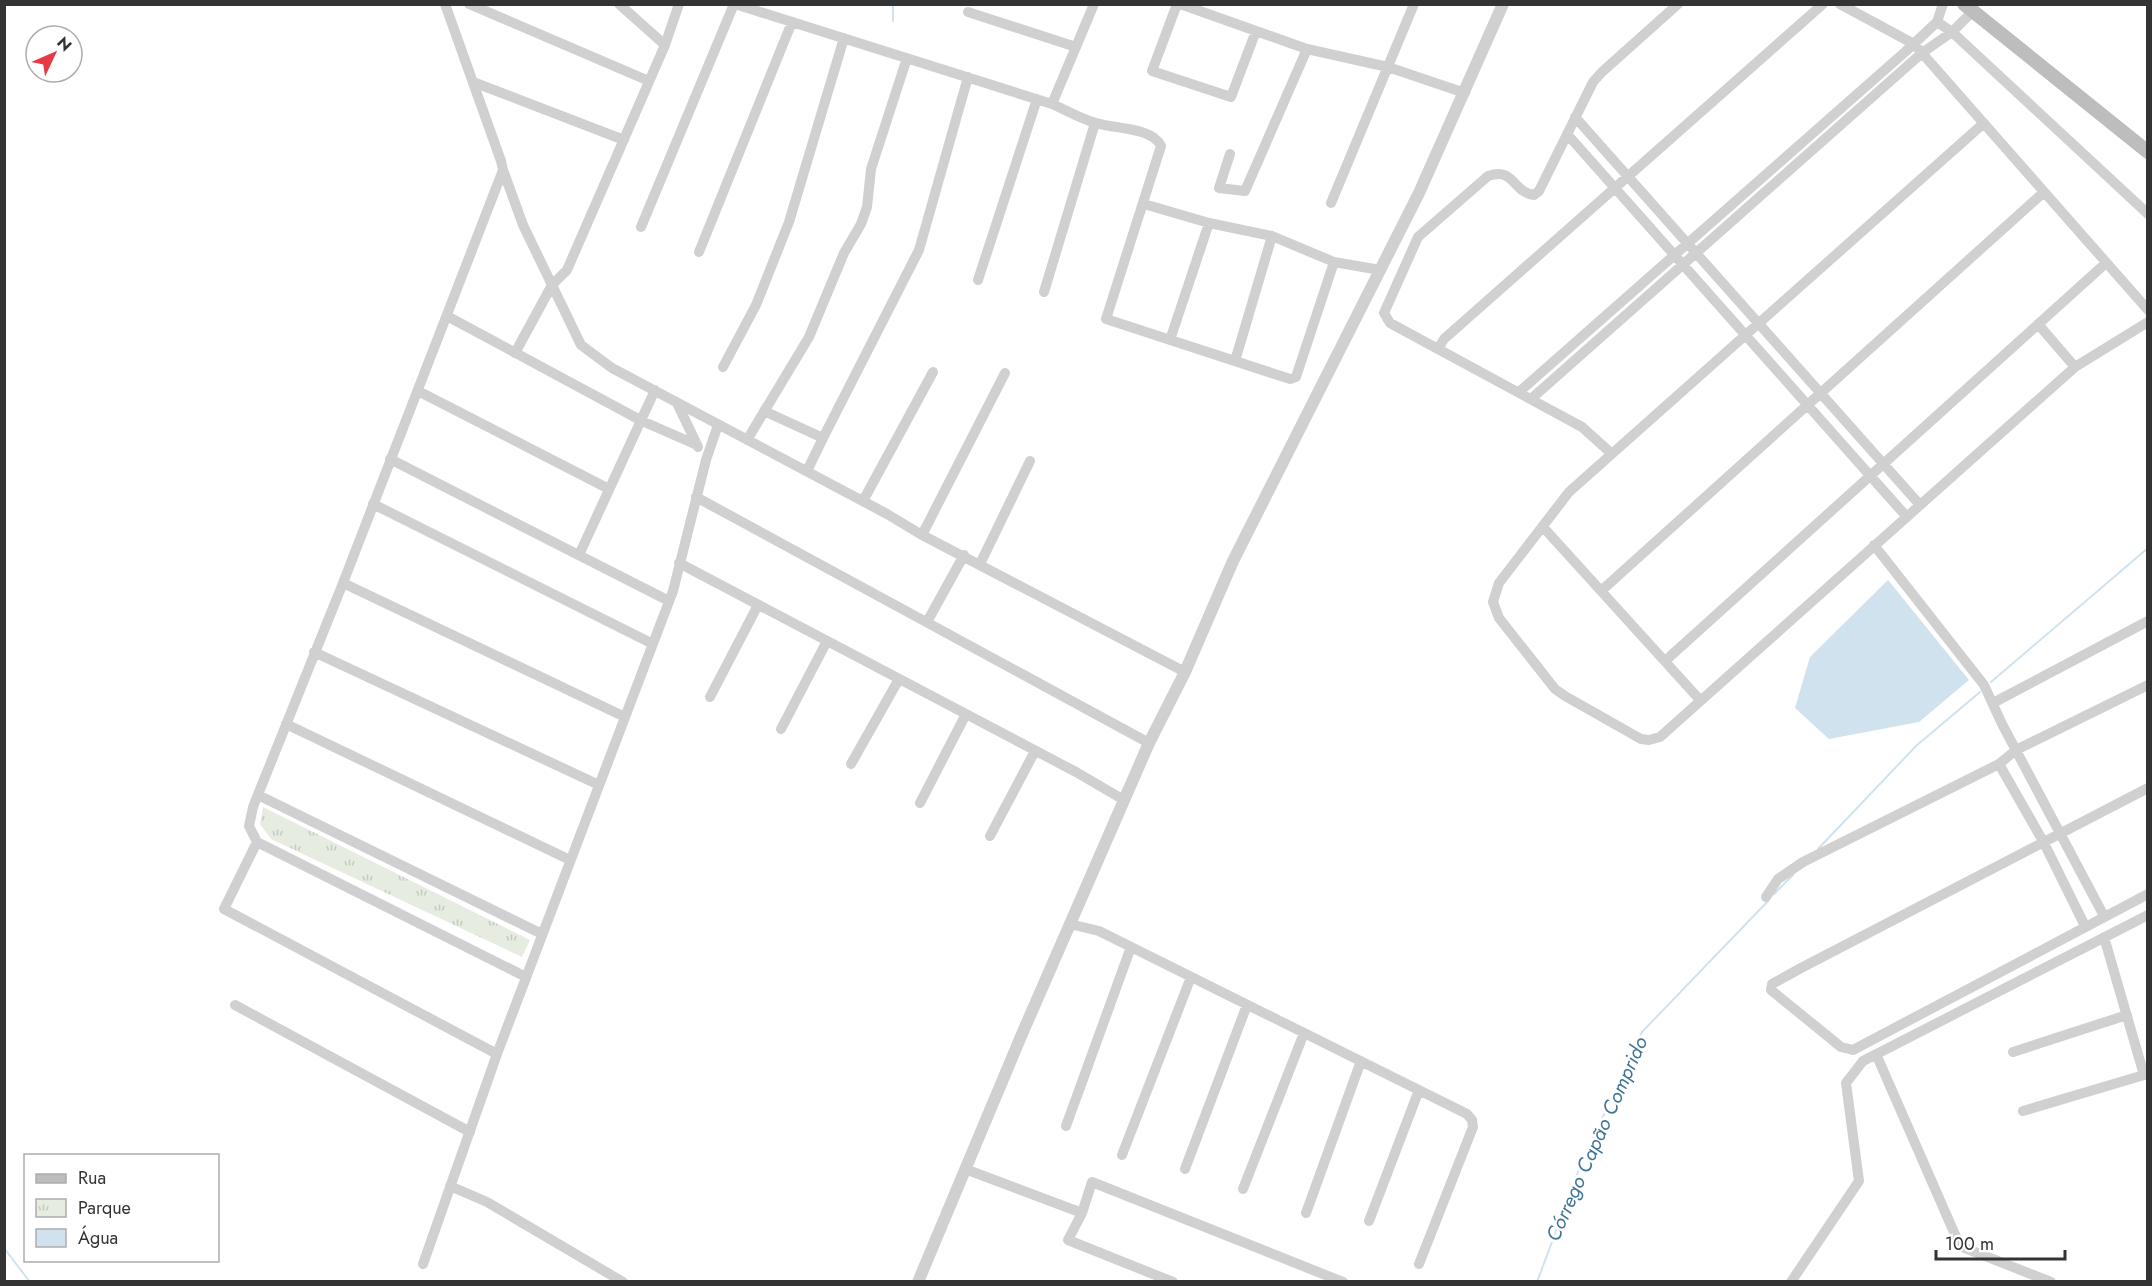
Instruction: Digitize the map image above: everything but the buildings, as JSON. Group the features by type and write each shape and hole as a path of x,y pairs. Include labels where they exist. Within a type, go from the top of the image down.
{"main road":[{"path":"1968,8 2148,152"}],"street":[{"path":"469,4 649,81"},
{"path":"619,4 664,45"},
{"path":"515,353 552,285 567,270 649,81 679,4"},
{"path":"641,227 735,4 1037,99 1095,123 1147,133 1158,140 1161,146 1106,319 1290,379 1296,376 1334,262"},
{"path":"1052,104 1094,4"},
{"path":"1256,31 1230,97 1152,71 1179,4 1256,31 1307,49 1388,67 1465,93"},
{"path":"1331,202 1414,4"},
{"path":"918,1281 1149,743 1185,672 1233,561 1419,193 1503,4"},
{"path":"1612,454 1582,427 1390,323 1384,313 1418,237 1488,176 1498,173 1509,176 1526,194 1534,195 1539,191 1593,82 1678,4"},
{"path":"1438,349 1444,339 1823,4"},
{"path":"1840,4 1914,44 2148,310"},
{"path":"1519,392 1914,44 1937,22 1943,4"},
{"path":"448,7 523,225 581,345 612,369 807,471 922,535 1185,672"},
{"path":"1531,399 1922,53 1952,32 1968,8"},
{"path":"968,12 1076,47"},
{"path":"699,252 792,22"},
{"path":"1937,22 1952,32 2145,209"},
{"path":"723,367 756,305 789,222 844,38"},
{"path":"1230,154 1219,188 1245,191 1307,49"},
{"path":"747,440 809,337 844,253 861,224 867,207 871,169 907,58"},
{"path":"807,471 919,250 968,77"},
{"path":"473,82 624,140"},
{"path":"978,280 1037,99"},
{"path":"1575,117 1920,505"},
{"path":"1044,292 1095,123"},
{"path":"1984,123 1569,492 1499,583 1492,602 1499,618 1555,689 1641,739 1649,740 1660,737 2075,367 2148,322"},
{"path":"1567,134 1906,516"},
{"path":"503,170 258,795 249,826 257,842 526,977"},
{"path":"1601,591 2044,192"},
{"path":"1144,204 1209,223 1272,236 1334,262 1380,270"},
{"path":"1170,340 1209,223"},
{"path":"1235,361 1272,236"},
{"path":"1665,661 2106,263"},
{"path":"447,316 642,421 697,445"},
{"path":"2038,324 2075,367"},
{"path":"863,501 933,372"},
{"path":"922,535 1005,372"},
{"path":"579,555 655,390"},
{"path":"418,391 609,489"},
{"path":"677,403 706,460"},
{"path":"765,411 823,438"},
{"path":"423,1264 526,977 669,601 706,460 718,425"},
{"path":"390,459 669,601"},
{"path":"981,564 1030,461"},
{"path":"696,497 1149,743"},
{"path":"373,504 653,644"},
{"path":"1543,527 1700,700"},
{"path":"1874,545 1977,673 2104,916"},
{"path":"927,622 964,555"},
{"path":"679,563 1124,800"},
{"path":"343,583 625,717"},
{"path":"711,698 758,605"},
{"path":"1993,704 2148,621"},
{"path":"781,729 826,641"},
{"path":"314,652 599,785"},
{"path":"851,764 899,679"},
{"path":"1767,897 1778,879 1803,862 2000,764 2016,750 2148,685"},
{"path":"920,803 966,714"},
{"path":"286,724 570,860"},
{"path":"990,836 1035,751"},
{"path":"2000,764 2044,843 2085,926"},
{"path":"2148,788 1801,968 1772,984 1771,990 1841,1047 1853,1050 2148,894"},
{"path":"258,795 542,934"},
{"path":"257,842 224,909 498,1054"},
{"path":"1791,1281 1858,1181 1846,1083 1863,1061 2148,915"},
{"path":"1070,924 1099,931 1467,1113 1472,1120 1473,1127 1419,1264"},
{"path":"2023,1112 2144,1075 2104,937"},
{"path":"1066,1126 1131,947"},
{"path":"1122,1155 1191,977"},
{"path":"236,1005 470,1132"},
{"path":"1185,1169 1247,1005"},
{"path":"2013,1052 2127,1015"},
{"path":"1243,1189 1304,1033"},
{"path":"1876,1054 1960,1246 2051,1281"},
{"path":"1306,1213 1361,1061"},
{"path":"1369,1221 1419,1090"},
{"path":"965,1169 1082,1213"},
{"path":"1173,1281 1068,1240 1082,1213 1092,1182 1343,1281"},
{"path":"450,1186 487,1202 623,1281"}],"green space":[{"path":"263,807 530,940 522,957 271,839 260,824"}],"water":[{"path":"1888,580 1969,680 1919,722 1829,739 1795,708 1810,657"}],"waterway":[{"path":"893,4 893,21"},
{"name":"Córrego Capão Comprido","path":"1991,682 2148,548"},
{"name":"Córrego Capão Comprido","path":"1818,849 1916,746 1980,692"},
{"name":"Córrego Capão Comprido","path":"1774,894 1793,875"},
{"name":"Córrego Capão Comprido","path":"1537,1282 1581,1164 1642,1032 1768,901"},
{"path":"4,1248 30,1282"}]}
